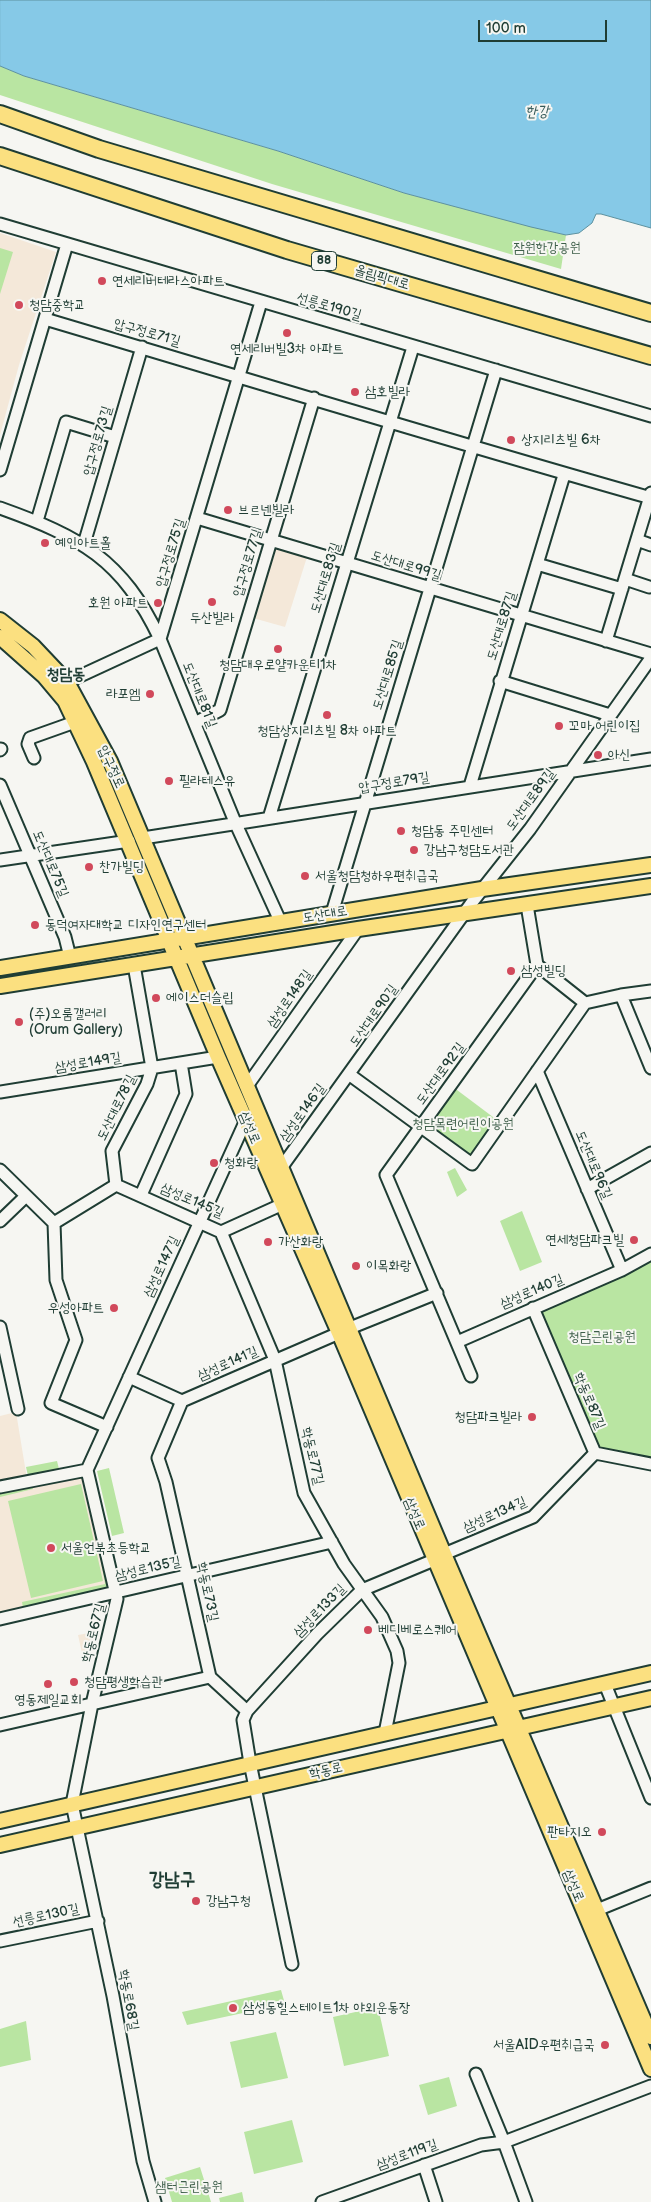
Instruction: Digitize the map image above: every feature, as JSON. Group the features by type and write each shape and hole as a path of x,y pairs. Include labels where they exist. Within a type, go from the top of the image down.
{"highway":[{"path":"0,114 128,158 651,313"},
{"name":"올림픽대로","path":"0,156 287,250 651,356"},
{"path":"587,293 651,303"}],"main road":[{"name":"압구정로","path":"0,620 33,646 67,682 110,761 143,838 177,940"},
{"name":"압구정로","path":"0,637 44,676 65,701 128,841 177,940"},
{"name":"도산대로","path":"0,968 482,889 651,865"},
{"name":"도산대로","path":"0,986 358,929 651,886"},
{"name":"삼성로","path":"177,940 218,1057 283,1204 344,1330"},
{"name":"삼성로","path":"184,957 247,1086 344,1330 504,1706 651,2069"},
{"name":"학동로","path":"0,1821 250,1763 651,1674"},
{"name":"학동로","path":"0,1845 254,1783 651,1698"},
{"name":"삼성로","path":"513,1728 597,1910 651,2037"}],"street":[{"name":"선릉로190길","path":"0,224 651,416"},
{"path":"0,470 67,244"},
{"name":"압구정로75길","path":"160,639 261,302"},
{"name":"압구정로71길","path":"45,319 240,376"},
{"name":"압구정로73길","path":"84,544 142,347"},
{"name":"도산대로83길","path":"269,818 412,347"},
{"name":"도산대로85길","path":"332,914 496,370"},
{"path":"240,376 564,474 650,496 606,642"},
{"name":"압구정로77길","path":"195,724 220,710 314,398"},
{"path":"37,521 66,422 115,437"},
{"name":"도산대로87길","path":"470,786 500,681 564,474"},
{"name":"도산대로81길","path":"0,508 37,521 84,544 110,565 131,589 148,613 235,822 280,923"},
{"name":"도산대로99길","path":"197,518 521,617 651,654"},
{"path":"637,540 651,545"},
{"path":"537,564 623,584 649,587"},
{"path":"67,682 160,639"},
{"name":"도산대로89길","path":"473,901 530,829 651,658"},
{"path":"500,681 610,715"},
{"path":"34,758 28,744 30,738 75,722"},
{"name":"압구정로79길","path":"143,838 235,822 365,804 651,759"},
{"name":"도산대로75길","path":"0,785 65,937 70,957"},
{"path":"0,860 128,841"},
{"name":"도산대로90길","path":"350,1075 473,901"},
{"path":"527,905 537,965 585,1003"},
{"name":"삼성로148길","path":"247,1086 358,929"},
{"name":"도산대로78길","path":"116,1185 112,1150 147,1084 152,1068 134,965"},
{"name":"도산대로92길","path":"457,1342 386,1175 537,965"},
{"path":"350,1075 472,1164 585,1003 651,991"},
{"path":"621,995 651,1068"},
{"name":"삼성로149길","path":"0,1092 218,1057"},
{"path":"141,1196 186,1094 181,1064"},
{"name":"도산대로96길","path":"537,1071 622,1270"},
{"name":"삼성로146길","path":"281,1168 350,1075"},
{"name":"삼성로147길","path":"88,1470 246,1120"},
{"path":"587,1189 651,1154"},
{"path":"0,1170 25,1197 54,1223 56,1280 76,1340 51,1403 107,1427"},
{"path":"54,1223 116,1185"},
{"name":"삼성로145길","path":"116,1185 221,1232 283,1204"},
{"path":"0,1221 25,1197"},
{"name":"학동로77길","path":"221,1232 275,1360 304,1493 362,1590 382,1617 397,1651 399,1664 385,1733"},
{"name":"삼성로140길","path":"457,1342 622,1270 651,1254"},
{"name":"삼성로141길","path":"182,1401 344,1330 437,1292"},
{"name":"학동로87길","path":"533,1308 594,1453"},
{"path":"0,1327 18,1409"},
{"path":"457,1342 471,1376"},
{"path":"129,1377 182,1401"},
{"name":"학동로73길","path":"182,1401 158,1458 166,1482 210,1677"},
{"path":"594,1453 651,1464"},
{"name":"삼성로134길","path":"439,1557 533,1517 594,1453"},
{"path":"0,1487 88,1470"},
{"name":"학동로67길","path":"72,1804 92,1704 117,1599 117,1592 88,1470"},
{"name":"삼성로135길","path":"0,1619 332,1542"},
{"name":"삼성로133길","path":"247,1711 318,1634 362,1590 439,1557"},
{"path":"0,1725 210,1677 247,1711 242,1720 292,1964"},
{"path":"604,1684 650,1794"},
{"name":"학동로68길","path":"72,1804 98,1921 143,2161 155,2202"},
{"path":"597,1910 651,1888"},
{"name":"선릉로130길","path":"0,1941 98,1921"},
{"path":"476,2074 526,2202"},
{"name":"삼성로119길","path":"322,2202 342,2198 424,2165 481,2145 504,2142 651,2086"},
{"path":"424,2165 436,2202"}],"shaded area":[{"name":"청담중학교","path":"0,233 56,252 19,365 0,435"},
{"path":"273,547 307,557 285,627 253,618"},
{"path":"16,1412 27,1479 0,1485 0,1416"},
{"name":"서울언북초등학교","path":"80,1473 86,1476 110,1585 107,1590 0,1614 0,1491"},
{"path":"89,1633 92,1646 96,1646 97,1649 82,1653 78,1635"}],"green space":[{"name":"잠원한강공원","path":"0,66 24,76 278,151 404,193 566,235 561,269 272,184 0,95"},
{"path":"0,248 13,252 0,294"},
{"name":"청담목련어린이공원","path":"453,1087 497,1120 472,1156 467,1156 428,1128 429,1120"},
{"path":"455,1168 467,1190 457,1197 447,1172"},
{"path":"522,1211 542,1262 520,1271 500,1221"},
{"name":"청담근린공원","path":"651,1259 651,1457 603,1449 593,1443 539,1314 543,1308"},
{"path":"57,1461 59,1469 57,1471 28,1476 26,1467"},
{"path":"109,1468 124,1533 112,1536 97,1471"},
{"name":"서울언북초등학교","path":"81,1484 103,1581 31,1598 8,1501"},
{"path":"32,1486 33,1489 0,1497 0,1493"},
{"path":"101,1562 104,1563 108,1584 106,1589 23,1608 22,1602 105,1584"},
{"name":"삼성동힐스테이트1차 야외운동장","path":"281,1990 285,2004 187,2025 182,2012"},
{"path":"378,2007 389,2056 344,2066 333,2017"},
{"path":"26,2021 31,2060 0,2067 0,2029"},
{"path":"276,2032 288,2078 241,2088 230,2042"},
{"path":"449,2077 457,2106 428,2115 419,2085"},
{"path":"292,2120 303,2162 254,2174 244,2132"},
{"name":"샘터근린공원","path":"200,2167 211,2202 172,2202 165,2178"},
{"path":"242,2192 244,2202 220,2202 219,2198"}],"water":[{"name":"한강","path":"0,0 651,0 651,228 601,214 596,214 592,223 579,233 566,235 531,227 404,193 278,151 24,76 0,66"}],"place":[{"name":"연세리버테라스아파트","path":"102,281"},
{"name":"청담중학교","path":"19,305"},
{"name":"연세리버빌3차 아파트","path":"287,333"},
{"name":"삼호빌라","path":"355,392"},
{"name":"상지리츠빌 6차","path":"511,440"},
{"name":"브르넨빌라","path":"228,510"},
{"name":"예인아트홀","path":"45,543"},
{"name":"두산빌라","path":"212,602"},
{"name":"호원 아파트","path":"158,603"},
{"name":"청담대우로얄카운티1차","path":"278,649"},
{"name":"라포엠","path":"150,694"},
{"name":"청담상지리츠빌 8차 아파트","path":"327,715"},
{"name":"꼬마 어린이집","path":"559,726"},
{"name":"아신","path":"598,755"},
{"name":"필라테스유","path":"169,781"},
{"name":"청담동 주민센터","path":"401,831"},
{"name":"강남구청담도서관","path":"414,850"},
{"name":"찬가빌딩","path":"89,867"},
{"name":"서울청담청하우편취급국","path":"305,876"},
{"name":"동덕여자대학교 디자인연구센터","path":"35,925"},
{"name":"삼성빌딩","path":"511,971"},
{"name":"에이스더슬립","path":"156,998"},
{"name":"(주)오룸갤러리 (Orum Gallery)","path":"19,1022"},
{"name":"청화랑","path":"214,1163"},
{"name":"연세청담파크빌","path":"634,1240"},
{"name":"가산화랑","path":"268,1242"},
{"name":"이목화랑","path":"356,1266"},
{"name":"우성아파트","path":"114,1308"},
{"name":"청담파크빌라","path":"532,1417"},
{"name":"서울언북초등학교","path":"51,1548"},
{"name":"베디베로스퀘어","path":"368,1630"},
{"name":"청담평생학습관","path":"74,1682"},
{"name":"영동제일교회","path":"48,1684"},
{"name":"판타지오","path":"602,1832"},
{"name":"강남구청","path":"196,1901"},
{"name":"삼성동힐스테이트1차 야외운동장","path":"233,2008"},
{"name":"서울AID우편취급국","path":"605,2045"}],"district":[{"name":"청담동","path":"66,675"},
{"name":"강남구","path":"172,1880"}]}
